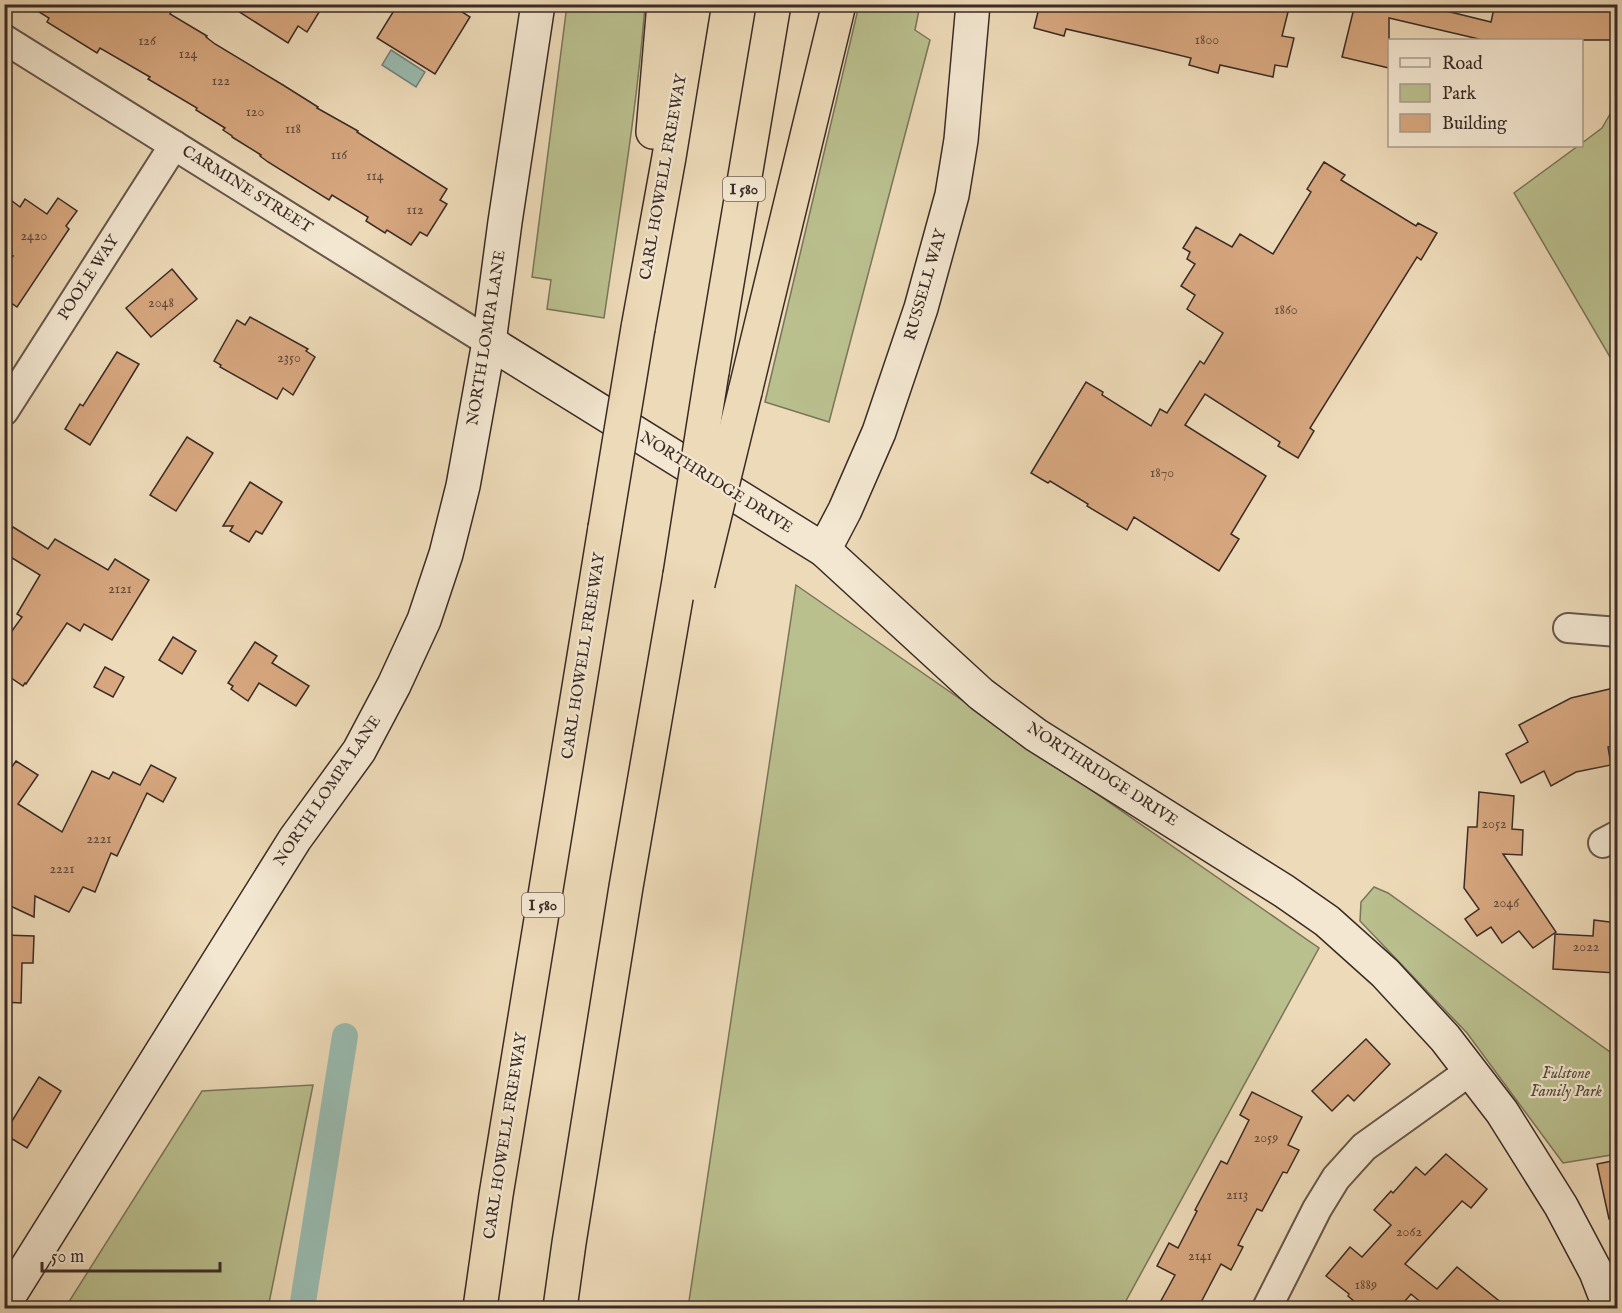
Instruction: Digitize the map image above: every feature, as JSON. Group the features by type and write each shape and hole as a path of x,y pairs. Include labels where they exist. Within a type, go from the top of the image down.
{"highway":[{"path":"638,328 664,4"},
{"name":"CARL HOWELL FREEWAY","path":"480,1308 501,1162 605,528 694,4"},
{"name":"I 580","path":"689,581 712,372 774,4"},
{"path":"560,1308 626,887 665,657 746,392 839,4"}],"street":[{"name":"NORTH LOMPA LANE","path":"4,1304 295,839 359,751 409,656 430,605 463,486 489,342 538,4"},
{"name":"RUSSELL WAY","path":"824,550 845,510 879,432 924,297 952,195 962,140 973,4"},
{"name":"CARMINE STREET","path":"4,39 489,342"},
{"name":"POOLE WAY","path":"4,411 174,145"},
{"name":"NORTHRIDGE DRIVE","path":"489,342 824,550 981,694 1036,735 1284,891 1327,921 1385,973 1445,1038 1502,1113 1561,1206 1596,1272 1610,1308"},
{"path":"1568,628 1617,632"},
{"path":"1271,1307 1317,1209 1336,1178 1364,1147 1470,1071"}],"green space":[{"path":"567,5 645,5 632,123 604,318 547,309 551,280 532,277"},
{"path":"859,5 920,5 915,30 930,40 829,422 765,402"},
{"path":"1617,102 1617,369 1514,193 1577,147 1583,147 1583,142 1602,128"},
{"path":"796,585 1319,948 1122,1308 688,1308"},
{"name":"Fulstone Family Park","path":"1374,887 1388,893 1617,1057 1617,1154 1563,1163 1467,1033 1360,921 1361,902"},
{"path":"313,1085 268,1308 65,1308 202,1091"}],"water":[{"path":"391,50 425,72 416,87 382,65"}],"building":[{"path":"26,4 158,4 171,12 170,14 207,36 215,44 358,131 447,189 440,200 447,204 427,236 420,232 411,245 387,230 385,233 366,221 368,217 332,195 329,200 268,162 223,130 225,128 196,110 197,108 148,79 150,77 100,48 97,53 47,22 49,18"},
{"path":"227,4 324,4 307,32 298,26 288,43"},
{"path":"398,4 450,4 470,17 435,74 377,38"},
{"path":"1040,4 1290,4 1282,36 1294,38 1287,67 1275,65 1273,77 1220,65 1218,73 1189,65 1191,58 1066,29 1064,36 1034,28"},
{"path":"1355,4 1418,4 1491,22 1495,4 1617,4 1611,40 1479,39 1389,18 1388,68 1342,57"},
{"path":"1324,162 1345,175 1341,180 1416,226 1418,223 1437,233 1421,260 1417,257 1310,428 1314,431 1298,458 1278,446 1280,442 1205,394 1185,425 1266,476 1231,534 1239,539 1219,571 1134,517 1127,530 1050,481 1048,483 1031,473 1086,382 1151,426 1160,409 1167,413 1200,361 1204,364 1223,333 1187,309 1195,295 1181,286 1195,264 1187,259 1190,252 1183,248 1196,227 1232,247 1240,234 1273,254 1311,192 1307,189"},
{"path":"58,198 77,211 66,226 69,229 17,307 4,298 4,269 13,256 4,250 4,212 12,201 20,207 25,199 47,214"},
{"path":"172,269 197,299 151,337 126,308"},
{"path":"250,317 308,349 306,351 315,357 293,395 283,388 277,399 220,367 221,365 214,361 237,320 245,325"},
{"path":"117,352 139,364 90,445 65,429 80,404 83,406"},
{"path":"187,437 213,453 176,511 150,495"},
{"path":"250,482 282,502 262,534 256,531 249,542 230,531 233,526 223,526"},
{"path":"13,527 48,549 55,539 108,570 115,559 149,580 112,640 84,624 80,631 67,623 23,686 4,673 4,642 22,617 17,614 40,575 4,553 4,543"},
{"path":"173,637 196,651 182,674 159,660"},
{"path":"255,642 277,656 272,663 309,686 296,706 259,683 248,701 231,689 233,686 228,683"},
{"path":"105,667 124,677 113,697 94,687"},
{"path":"1614,688 1617,703 1617,745 1608,747 1611,765 1576,772 1551,786 1544,771 1521,783 1506,754 1528,742 1519,725 1571,698"},
{"path":"16,761 38,775 18,804 62,832 92,771 109,779 113,772 140,785 151,765 176,778 163,802 147,793 117,856 111,853 95,892 83,887 69,912 35,896 34,917 4,903 4,778"},
{"path":"1479,792 1514,796 1512,829 1523,830 1522,855 1503,854 1556,932 1533,948 1519,931 1502,943 1491,927 1477,936 1465,919 1479,909 1464,888 1468,827 1477,827"},
{"path":"1594,920 1617,923 1616,973 1553,969 1555,934 1593,936"},
{"path":"4,935 34,936 33,963 22,963 21,1003 4,1002"},
{"path":"1366,1039 1390,1064 1354,1101 1348,1095 1332,1111 1312,1091"},
{"path":"39,1077 61,1091 27,1148 4,1134"},
{"path":"1252,1092 1302,1117 1288,1145 1299,1150 1287,1173 1283,1172 1262,1211 1257,1209 1238,1245 1243,1247 1231,1270 1221,1264 1198,1308 1157,1308 1175,1275 1157,1266 1169,1243 1178,1248 1221,1161 1227,1164 1249,1120 1240,1115"},
{"path":"1446,1154 1487,1189 1471,1208 1462,1201 1405,1264 1437,1289 1457,1267 1508,1308 1421,1308 1424,1305 1411,1294 1399,1308 1362,1308 1348,1296 1349,1294 1326,1276 1350,1247 1362,1257 1391,1225 1374,1210 1391,1191 1393,1193 1416,1167 1425,1175"},
{"path":"1617,1160 1617,1218 1609,1219 1597,1164"}],"waterway":[{"path":"302,1308 345,1036"}]}
